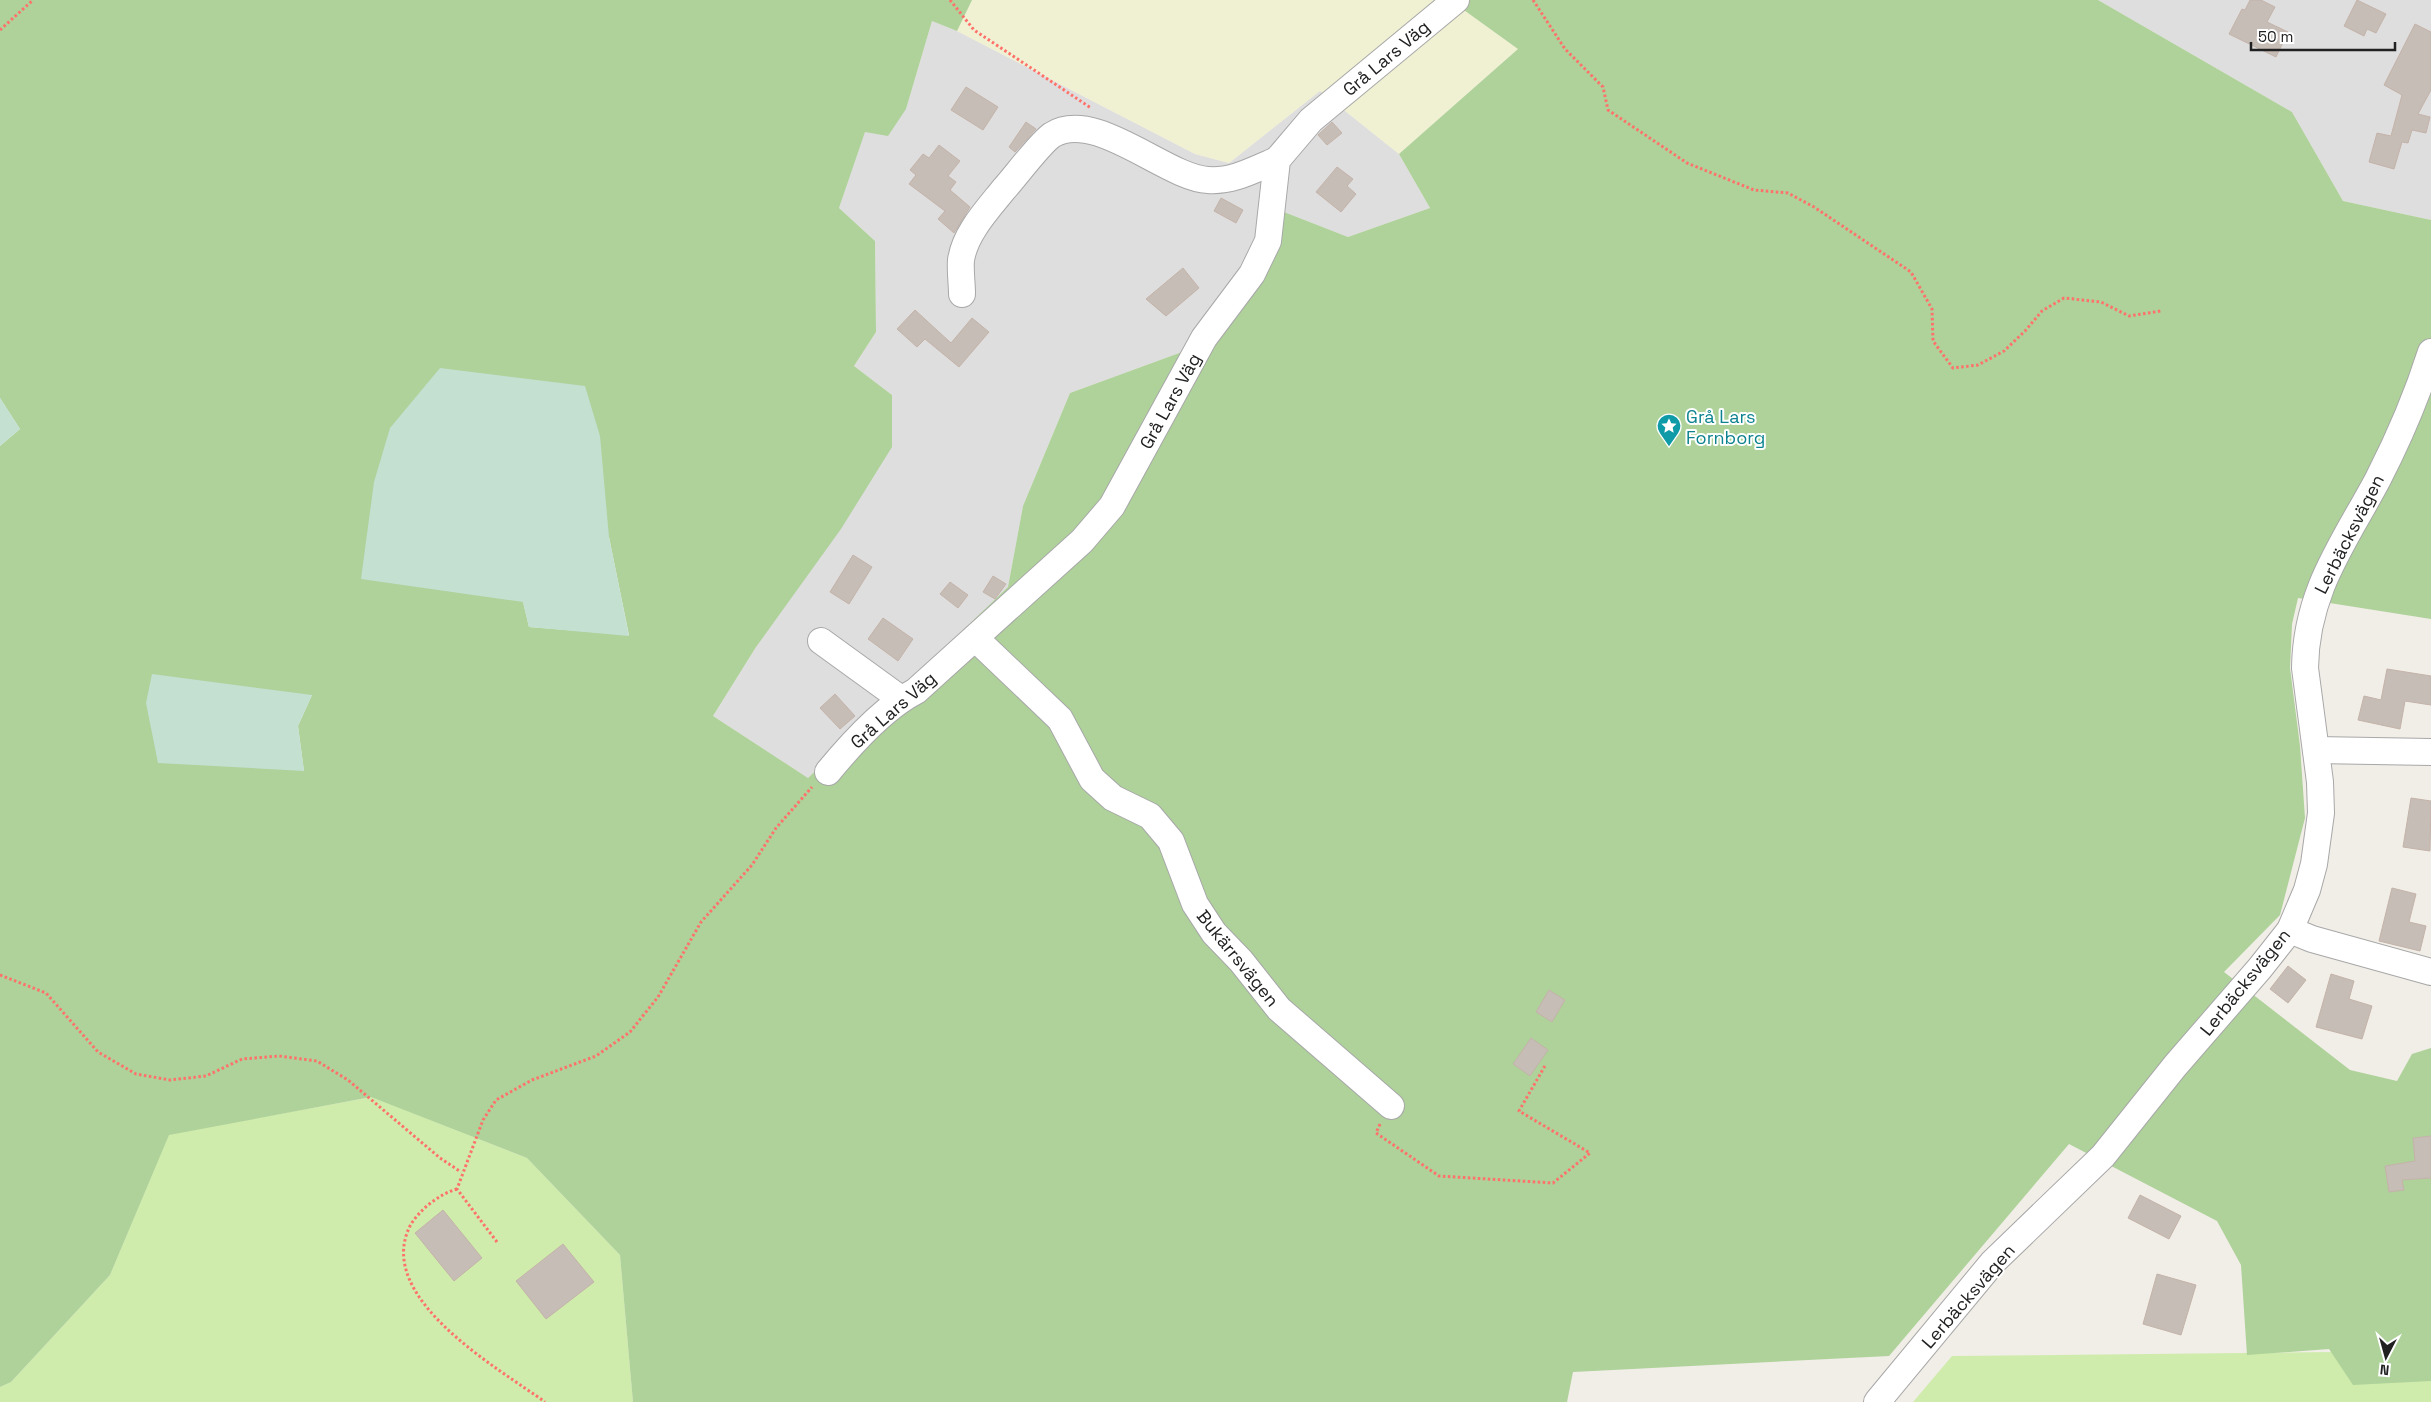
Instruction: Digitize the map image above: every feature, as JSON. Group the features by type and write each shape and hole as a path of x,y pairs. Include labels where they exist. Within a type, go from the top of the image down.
{"street":[{"name":"Grå Lars Väg","path":"828,772 847,750 901,699 916,691 1082,541 1112,506 1204,338 1252,274 1268,241 1276,160 1311,120 1456,0"},
{"path":"962,294 961,259 970,235 987,209 1053,135 1075,129 1095,132 1118,140 1191,177 1206,180 1220,180 1242,175 1276,160"},
{"name":"Lerbäcksvägen","path":"1877,1402 1988,1268 2103,1156 2175,1066 2260,968 2290,930 2307,890 2319,836 2321,803 2305,668 2305,651 2314,604 2330,566 2398,438 2431,352"},
{"name":"Bukärrsvägen","path":"975,638 1060,719 1092,779 1113,798 1150,816 1171,842 1200,912 1214,933 1241,961 1279,1009 1391,1106"},
{"path":"821,640 901,699"},
{"path":"2316,750 2431,752"},
{"path":"2290,930 2312,939 2431,972"}],"path":[{"path":"0,30 34,0"},
{"path":"950,0 974,30 1098,112"},
{"path":"1533,0 1565,50 1604,87 1608,110 1687,163 1754,190 1788,193 1814,207 1911,272 1932,309 1932,341 1953,368 1978,365 2004,351 2042,311 2064,298 2101,302 2130,316 2161,311"},
{"path":"457,1189 483,1120 496,1100 532,1080 596,1056 630,1032 658,997 701,922 752,866 776,828 808,791 828,772"},
{"path":"0,975 46,993 98,1052 136,1074 170,1080 206,1076 242,1059 279,1056 317,1061 348,1080 440,1158 462,1172"},
{"path":"1391,1106 1376,1133 1439,1176 1553,1183 1590,1153 1519,1111 1546,1064"},
{"path":"457,1189 497,1242"},
{"path":"457,1189 443,1193 412,1222 405,1237 402,1254 408,1278 423,1302 459,1339 490,1366 545,1402"}],"shaded area":[{"path":"2098,0 2431,0 2431,220 2343,201 2292,112"},
{"path":"932,21 957,31 1195,154 1229,163 1320,91 1399,154 1430,208 1348,237 1284,212 1182,352 1070,393 1023,506 1008,587 808,778 713,716 756,647 892,395 854,366 876,332 875,241 839,208 865,131 906,109"}],"green space":[{"path":"0,0 972,0 957,31 932,21 906,109 888,136 865,132 839,208 875,241 876,332 854,366 892,395 892,447 841,529 756,647 713,716 808,778 1008,587 1023,506 1070,393 1182,352 1284,212 1348,237 1430,208 1399,154 1518,49 1450,0 2098,0 2292,112 2343,201 2431,220 2431,619 2298,598 2292,624 2290,668 2300,746 2305,818 2280,915 2224,972 2350,1070 2397,1081 2412,1054 2431,1048 2431,1381 2353,1385 2329,1349 2247,1355 2241,1265 2217,1221 2069,1144 1889,1356 1573,1372 1567,1402 633,1402 620,1255 527,1158 371,1097 169,1135 110,1275 11,1382 0,1387 0,446 20,429 0,398","holes":["609,537 629,635 529,627 523,602","312,695 298,726 304,771 146,703"]},
{"path":"972,0 1450,0 1518,49 1399,154 1320,91 1229,163 1195,154 957,31"},
{"path":"440,368 585,386 600,436 609,537 629,636 529,627 523,602 361,579 374,482 390,428"},
{"path":"0,398 20,429 0,446"},
{"path":"152,674 312,695 298,726 304,771 158,763 146,703"},
{"path":"372,1097 527,1158 620,1255 633,1402 0,1402 0,1387 11,1382 110,1275 169,1134"},
{"path":"2431,1351 2431,1402 1913,1402 1952,1356"}],"building":[{"path":"2250,0 2261,0 2275,7 2267,22 2288,32 2276,57 2229,34 2242,9 2245,10"},
{"path":"2357,0 2386,14 2376,33 2367,29 2364,36 2344,26"},
{"path":"2415,24 2431,32 2431,90 2418,114 2430,117 2426,133 2412,130 2408,143 2402,142 2394,169 2369,162 2377,133 2391,136 2402,95 2384,85"},
{"path":"966,87 998,107 983,130 951,110"},
{"path":"1026,122 1036,129 1015,152 1009,147"},
{"path":"1332,122 1342,133 1327,145 1318,135"},
{"path":"939,145 960,161 948,176 956,182 950,190 970,207 954,233 938,219 945,211 909,184 916,175 910,170 923,154 929,158"},
{"path":"1337,167 1353,179 1347,186 1356,194 1341,212 1316,192"},
{"path":"1221,198 1243,210 1236,223 1214,211"},
{"path":"1183,268 1199,288 1166,316 1146,299"},
{"path":"915,310 951,343 972,318 989,332 959,367 925,339 917,347 897,329"},
{"path":"853,555 872,567 849,604 830,592"},
{"path":"993,576 1006,584 995,599 983,592"},
{"path":"950,582 968,595 958,608 940,594"},
{"path":"883,618 913,639 898,661 868,639"},
{"path":"2387,669 2431,676 2431,705 2405,701 2400,729 2358,720 2364,696 2381,700"},
{"path":"835,694 855,716 840,729 820,708"},
{"path":"2411,798 2431,801 2430,851 2403,847"},
{"path":"2392,888 2416,894 2409,922 2426,926 2420,951 2379,941"},
{"path":"2288,966 2306,980 2288,1003 2270,989"},
{"path":"2331,974 2354,981 2349,999 2372,1006 2362,1039 2316,1027"},
{"path":"1549,990 1565,1000 1552,1022 1536,1012"},
{"path":"1531,1038 1548,1050 1530,1076 1513,1064"},
{"path":"2431,1136 2431,1178 2402,1180 2404,1190 2389,1192 2385,1166 2415,1161 2413,1138"},
{"path":"2140,1195 2181,1216 2169,1239 2128,1218"},
{"path":"443,1210 482,1258 454,1281 415,1233"},
{"path":"563,1244 594,1282 546,1319 516,1281"},
{"path":"2157,1274 2196,1285 2181,1335 2143,1324"}],"place":[{"name":"Grå Lars Fornborg","path":"1669,447"}]}
